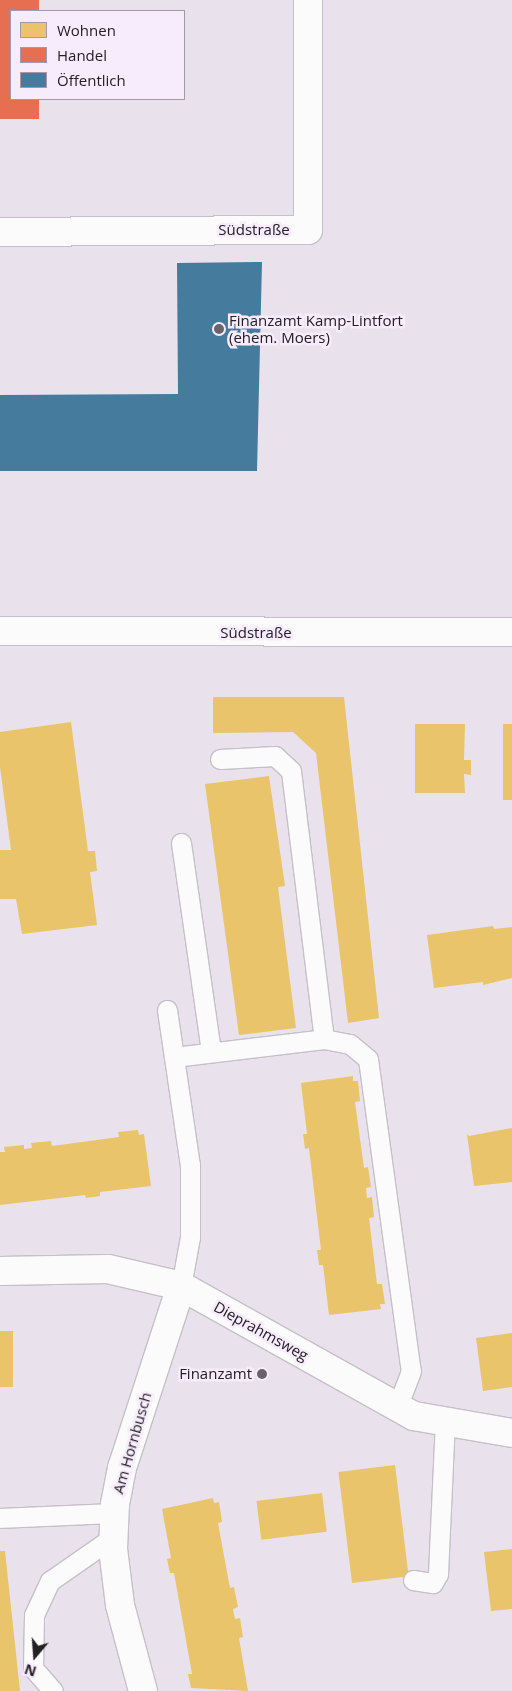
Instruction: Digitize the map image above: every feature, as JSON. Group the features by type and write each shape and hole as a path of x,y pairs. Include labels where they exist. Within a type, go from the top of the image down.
{"street":[{"name":"Südstraße","path":"0,232 308,230 308,0"},
{"name":"Südstraße","path":"0,631 512,632"},
{"name":"Dieprahmsweg","path":"0,1271 108,1270 181,1286 414,1416 512,1433"},
{"name":"Am Hornbusch","path":"143,1691 120,1605 114,1525 122,1468 181,1286"}],"lane":[{"path":"220,759 275,756 291,771 324,1039"},
{"path":"181,843 211,1052"},
{"path":"167,1010 190,1165 190,1237 181,1286"},
{"path":"174,1057 324,1039 350,1044 368,1059 411,1371 397,1407"},
{"path":"413,1580 433,1583 438,1574 445,1422"},
{"path":"0,1518 114,1525"},
{"path":"53,1691 33,1668 34,1615 50,1581 114,1525"}],"building: Wohnen":[{"path":"213,697 344,697 379,1018 348,1023 316,753 293,732 213,733"},
{"path":"71,722 88,851 95,851 97,871 90,872 97,925 22,934 16,899 0,899 0,850 11,850 0,767 0,732"},
{"path":"415,724 465,724 464,760 471,760 471,775 464,774 465,793 415,793"},
{"path":"503,724 512,724 512,800 503,800"},
{"path":"269,776 285,886 278,887 296,1028 239,1035 205,784"},
{"path":"493,926 494,929 512,927 512,978 483,985 483,982 434,988 427,935"},
{"path":"353,1076 353,1081 358,1081 360,1101 355,1102 364,1168 368,1167 371,1187 366,1188 367,1198 372,1197 374,1217 369,1218 377,1284 382,1284 385,1304 380,1304 381,1309 329,1315 323,1265 319,1265 317,1250 321,1250 309,1148 305,1149 303,1134 307,1134 301,1083"},
{"path":"512,1128 512,1182 474,1186 467,1134 469,1136"},
{"path":"138,1130 139,1135 144,1134 151,1186 100,1192 100,1196 86,1198 85,1195 0,1205 0,1152 5,1152 4,1147 24,1145 24,1149 32,1148 31,1143 51,1141 52,1146 119,1137 118,1132"},
{"path":"0,1331 13,1331 13,1387 0,1387"},
{"path":"512,1333 512,1387 483,1391 476,1338"},
{"path":"395,1465 409,1576 352,1583 338,1472"},
{"path":"322,1493 327,1532 261,1540 256,1501"},
{"path":"213,1498 214,1503 219,1502 222,1522 218,1523 230,1588 234,1587 238,1607 233,1609 235,1619 240,1618 243,1637 239,1638 248,1691 191,1688 188,1674 192,1674 174,1573 170,1573 167,1559 171,1558 162,1509"},
{"path":"512,1549 512,1609 491,1611 484,1552"},
{"path":"0,1551 5,1551 20,1691 0,1691"}],"building: Handel":[{"path":"0,0 39,0 39,10 10,10 10,100 39,100 39,119 0,119"}],"building: Öffentlich":[{"name":"Finanzamt Kamp-Lintfort (ehem. Moers)","path":"262,262 257,471 0,471 0,395 178,394 177,263"}],"place":[{"name":"Finanzamt Kamp-Lintfort (ehem. Moers)","path":"219,329"},
{"name":"Finanzamt","path":"262,1374"}]}
